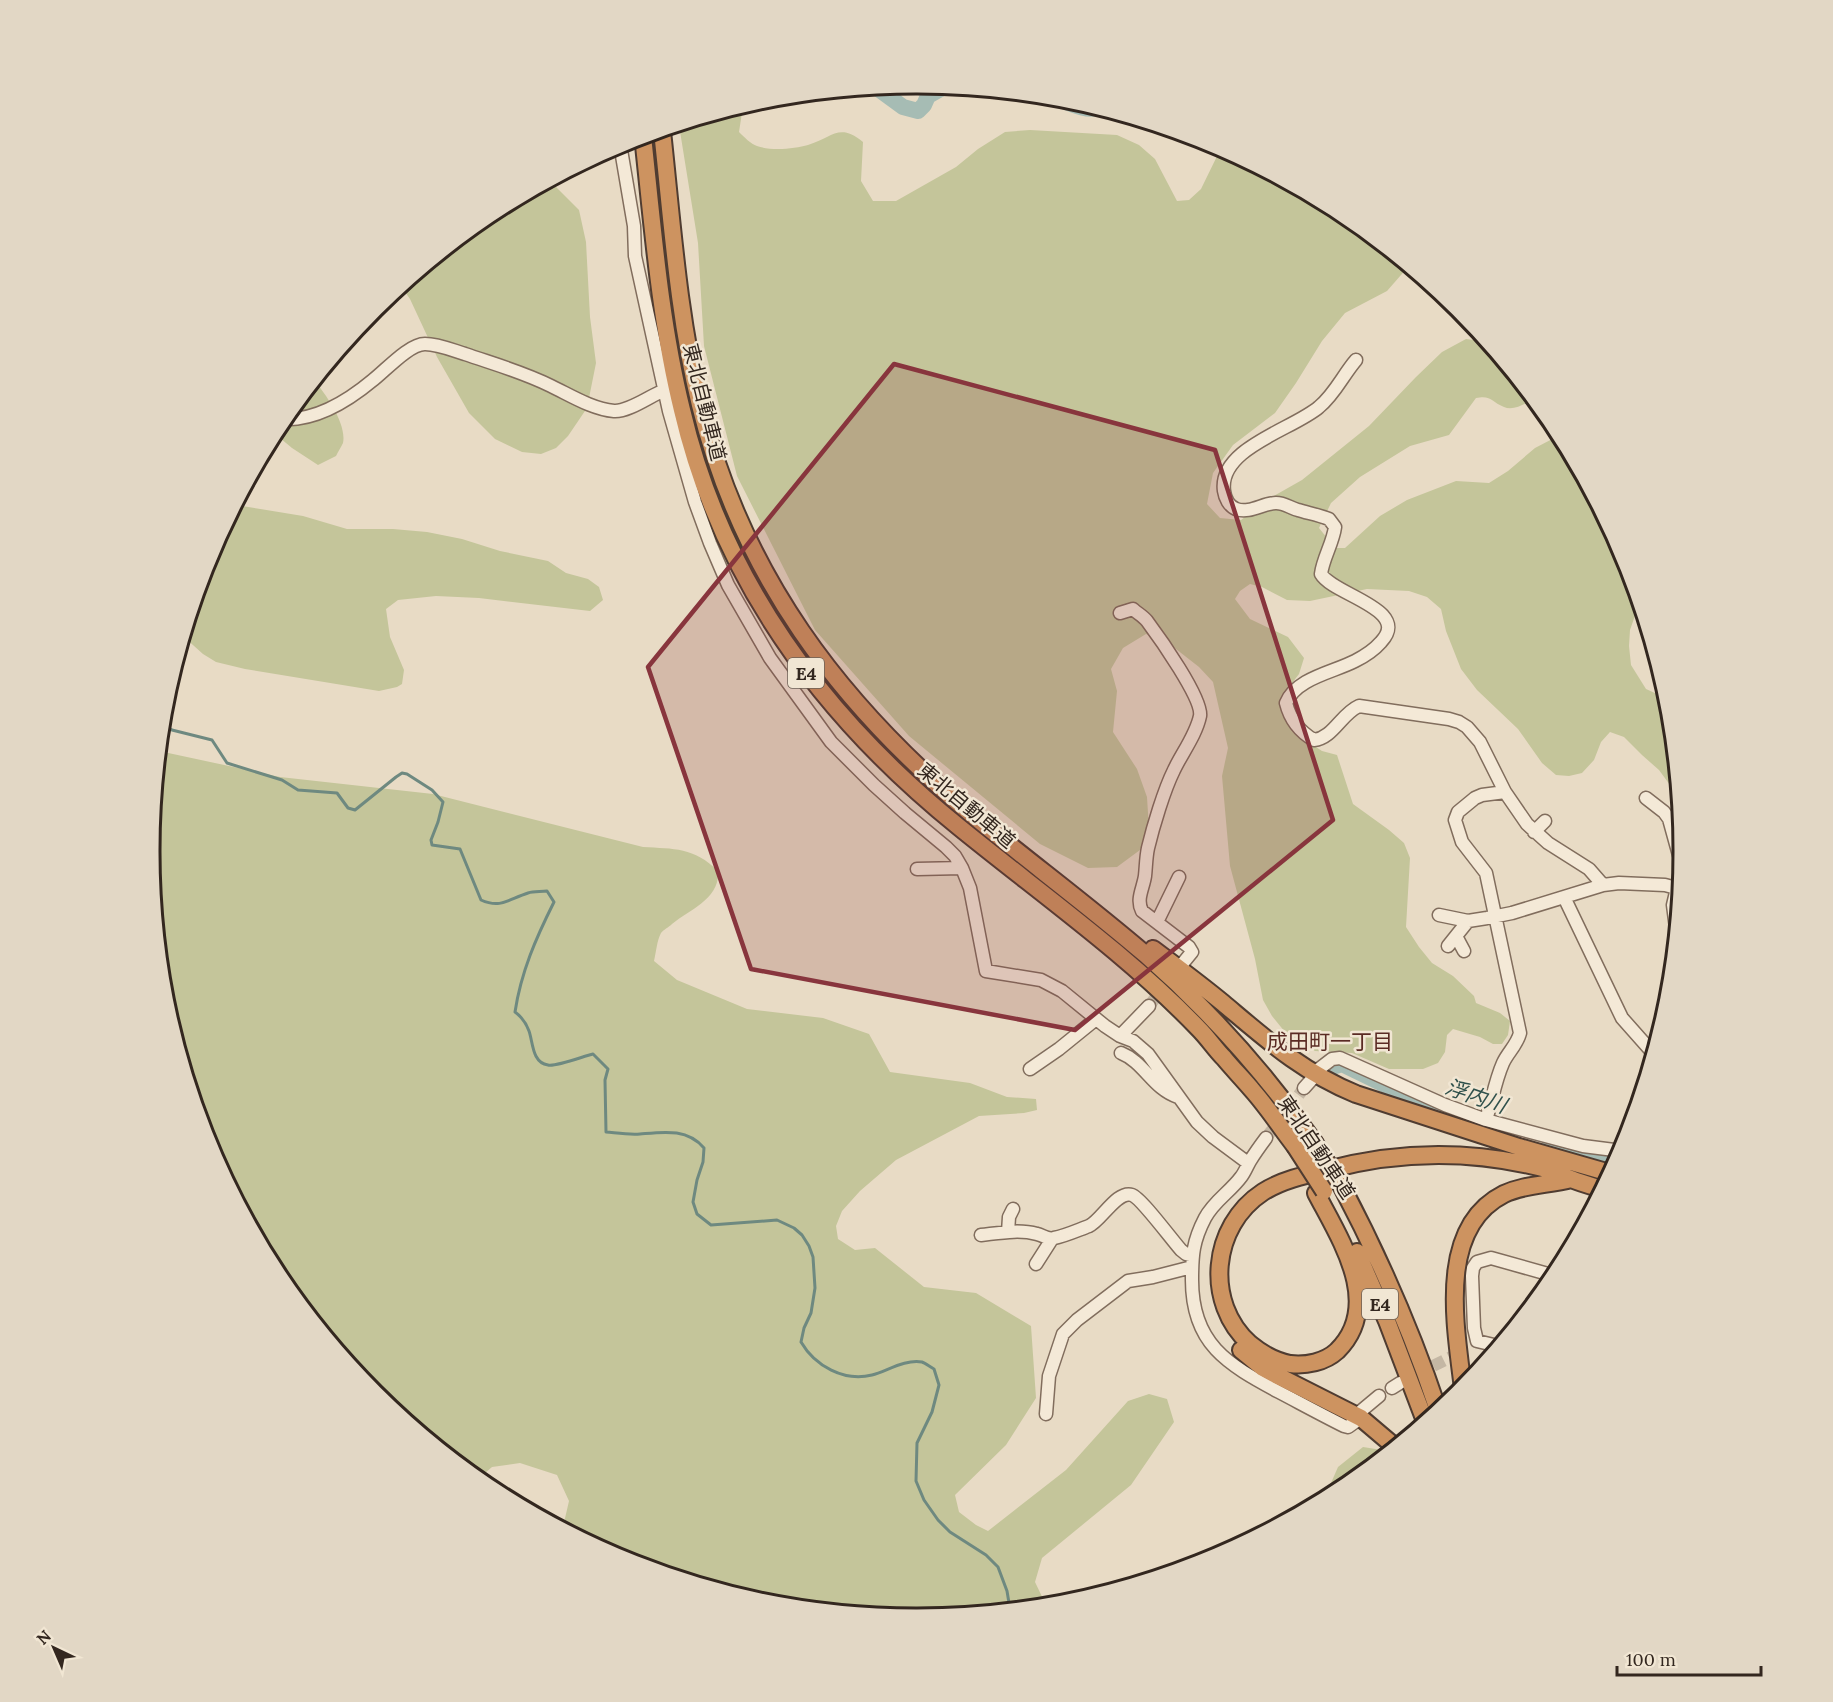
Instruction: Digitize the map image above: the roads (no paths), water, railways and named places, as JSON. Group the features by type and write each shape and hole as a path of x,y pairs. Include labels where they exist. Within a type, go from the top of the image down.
{"highway":[{"name":"東北自動車道","path":"663,139 682,308 698,394 728,493 748,540 772,586 794,621 842,687 872,722 905,755 970,812 1178,984 1212,1017 1289,1107 1341,1185 1369,1237 1435,1401"},
{"name":"東北自動車道","path":"644,146 664,322 682,413 702,479 726,539 755,596 804,669 828,700 890,767 957,826 1131,966 1201,1031 1254,1092 1354,1246 1387,1321 1422,1413"},
{"path":"970,812 1151,947 1273,1046 1330,1084 1519,1147 1602,1171"},
{"path":"1389,1442 1360,1418 1269,1372 1238,1347 1221,1325 1209,1282 1210,1252 1220,1224 1239,1199 1252,1187 1290,1168 1387,1147 1442,1144 1490,1148 1519,1147"},
{"path":"1320,1192 1354,1275 1357,1306 1355,1321 1350,1334 1332,1355 1305,1365 1279,1362 1245,1340 1235,1329 1228,1316 1219,1286 1222,1249 1231,1226 1248,1204 1264,1191 1295,1178 1355,1162 1437,1154 1496,1158 1554,1171 1595,1186"},
{"path":"1461,1375 1455,1292 1456,1268 1468,1229 1491,1202 1503,1195 1518,1188 1571,1179"}],"street":[{"path":"622,154 634,226 635,256 669,411 695,502 728,585 770,658 831,742 882,792 955,856 970,888 986,971 1041,980 1062,991 1120,1036 1133,1041 1142,1048 1197,1122 1248,1164"},
{"path":"295,419 314,415 342,402 419,344 437,345 529,375 587,403 615,411 665,390"},
{"path":"1356,360 1329,398 1318,408 1237,457 1227,471 1224,483 1226,499 1238,510 1251,510 1276,503 1329,519 1335,527 1321,574 1329,583 1379,611 1388,623 1389,629 1386,636 1373,650 1353,662 1318,676 1304,684 1287,699 1291,718 1306,735 1314,740 1326,736 1359,706 1459,722 1480,742 1505,792 1534,832 1589,869 1603,885"},
{"path":"1120,613 1133,609 1145,619 1198,701 1201,715 1173,772 1148,849 1145,879 1139,904 1143,911 1189,947 1192,952 1183,963"},
{"path":"1486,1120 1501,1066 1520,1033 1486,873 1462,842 1455,820 1458,812 1476,798 1505,792"},
{"path":"1646,798 1672,816"},
{"path":"1534,832 1545,821"},
{"path":"917,869 962,868"},
{"path":"1157,922 1179,877"},
{"path":"1439,915 1468,921 1496,916 1603,885 1633,882 1672,887"},
{"path":"1564,897 1622,1018 1647,1046"},
{"path":"1464,951 1452,941 1468,921"},
{"path":"1120,1036 1149,1006"},
{"path":"1030,1069 1096,1019"},
{"path":"1120,1053 1132,1057 1167,1093 1180,1097"},
{"path":"1312,1079 1332,1059 1345,1059 1445,1105 1486,1120 1583,1146 1611,1150"},
{"path":"1266,1138 1242,1176 1210,1209 1197,1236 1192,1261 1193,1302 1196,1316 1204,1333 1221,1356 1240,1370 1344,1426 1348,1427 1379,1396"},
{"path":"1036,1264 1052,1239 1090,1225 1115,1202 1128,1195 1134,1195 1192,1261"},
{"path":"1008,1232 1009,1217 1013,1209"},
{"path":"981,1235 1008,1232 1036,1233 1052,1239"},
{"path":"1478,1341 1474,1328 1472,1276 1477,1262 1491,1258 1545,1273"},
{"path":"1046,1414 1049,1376 1063,1334 1093,1307 1128,1281 1153,1277 1192,1261"},
{"path":"1478,1341 1490,1344"},
{"path":"1466,1350 1478,1341"}],"waterway":[{"path":"887,95 903,107 918,111 931,95"},
{"path":"170,729 212,740 227,763 282,780 298,790 337,793 348,808 355,810 396,777 402,773 407,774 432,790 443,802 431,840 432,845 460,849 481,900 494,904 530,892 547,891 554,902 530,956 515,1012 527,1025 536,1056 543,1063 552,1065 593,1054 608,1069 605,1080 606,1132 682,1134 704,1148 703,1162 693,1202 697,1214 711,1225 777,1220 794,1228 802,1235 813,1257 815,1288 811,1313 801,1342 822,1365 841,1374 861,1377 909,1362 922,1362 934,1369 939,1385 932,1412 917,1443 916,1481 924,1500 938,1520 950,1532 986,1555 998,1567 1009,1602"},
{"name":"浮内川","path":"1327,1072 1332,1067 1342,1064 1414,1099 1482,1124"},
{"name":"浮内川","path":"1550,1143 1608,1157"}],"tunnel":[{"path":"1149,1006 1176,971"},
{"path":"1266,1138 1304,1088"},
{"path":"1401,1382 1463,1351"}],"district":[{"name":"成田町一丁目","path":"1330,1041"}]}
